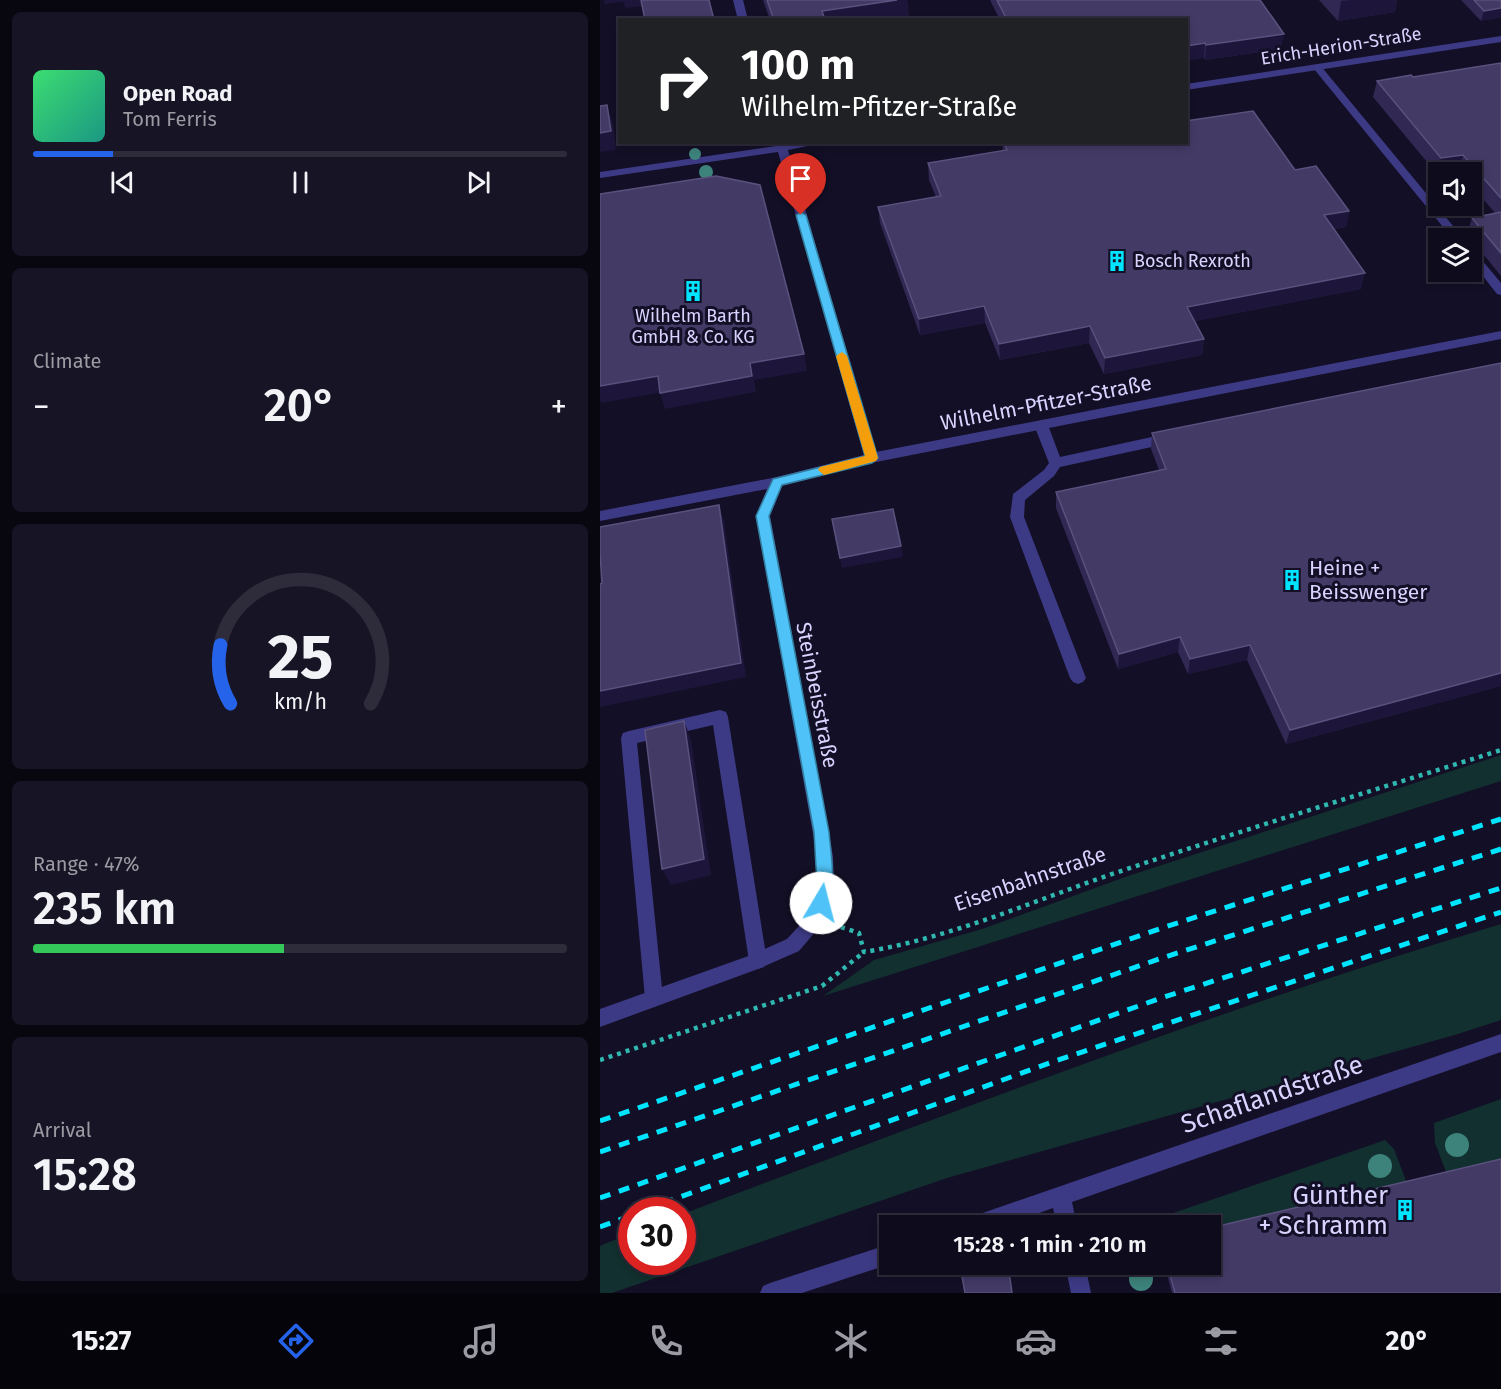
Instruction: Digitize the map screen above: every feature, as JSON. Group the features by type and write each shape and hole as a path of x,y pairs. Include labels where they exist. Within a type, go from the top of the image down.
{"street":[{"path":"738,0 742,18"},
{"name":"Erich-Herion-Straße","path":"1188,87 1501,39"},
{"path":"1317,67 1450,228"},
{"path":"600,175 781,145 872,458"},
{"path":"1482,267 1501,291"},
{"name":"Wilhelm-Pfitzer-Straße","path":"600,516 777,482 872,458 1501,335"},
{"path":"1041,425 1056,463"},
{"path":"1078,678 1017,517 1018,498 1049,473 1056,463 1184,435"},
{"name":"Steinbeisstraße","path":"777,482 763,516 824,848 825,884 818,918"},
{"path":"654,998 629,738 720,717 758,962"},
{"path":"600,1018 758,962 794,945 818,918"},
{"name":"Schaflandstraße","path":"1007,1215 1501,1043"},
{"path":"1061,1197 1065,1215"},
{"path":"770,1293 879,1258"},
{"path":"1077,1275 1081,1293"}],"path":[{"name":"Eisenbahnstraße","path":"864,952 890,949 962,928 1116,873 1501,750"},
{"path":"600,1060 822,986 864,952 859,933 818,918"}],"green space":[{"path":"1501,755 1501,781 823,996 874,960 982,929 1128,876"},
{"path":"1501,924 1501,1020 947,1178 696,1264 696,1209 1089,1062 1397,956"},
{"path":"1501,1099 1501,1164 1448,1177 1435,1143 1434,1123"},
{"path":"1385,1140 1394,1149 1408,1186 1221,1231 1221,1215 1168,1215"},
{"path":"618,1238 618,1275 664,1275 612,1293 600,1293 600,1246"}],"building":[{"path":"641,0 709,0 714,18 645,18"},
{"path":"767,0 897,0 822,11 824,18 773,18"},
{"path":"997,0 1260,0 1284,34 1188,46 1188,18 1006,18"},
{"path":"1474,0 1501,0 1501,8 1484,11"},
{"path":"1501,63 1501,198 1482,176 1482,162 1469,162 1463,155 1441,158 1377,81 1411,75 1413,77"},
{"path":"607,105 611,131 600,133 600,106"},
{"name":"Bosch Rexroth","path":"1253,111 1295,170 1316,166 1349,211 1324,215 1365,273 1187,307 1204,339 1105,358 1090,326 999,344 984,306 919,319 878,207 941,196 928,163 1007,150 1005,144 1188,144 1188,121"},
{"name":"Wilhelm Barth GmbH & Co. KG","path":"716,176 760,185 804,354 750,363 752,376 660,393 658,376 600,386 600,194"},
{"path":"1501,212 1501,253 1472,218"},
{"name":"Heine + Beisswenger","path":"1501,363 1501,673 1290,730 1250,645 1190,659 1180,637 1119,654 1056,492 1166,469 1152,433"},
{"path":"719,505 741,663 600,691 600,584 602,583 600,527"},
{"path":"893,509 901,546 840,558 832,519"},
{"path":"684,721 704,859 662,869 645,730"},
{"name":"Günther + Schramm","path":"1501,1159 1501,1293 1175,1293 1170,1275 1221,1275 1221,1225"},
{"path":"962,1275 1010,1275 1012,1293 965,1293"}],"railway":[{"path":"600,1121 1162,928 1501,819"},
{"path":"600,1152 1162,958 1501,849"},
{"path":"600,1198 1161,998 1501,888"},
{"path":"680,1197 1055,1061 1501,912"},
{"path":"600,1227 618,1220"}],"slow traffic":[{"path":"824,470 872,458 842,356"}],"place":[{"name":"Bosch Rexroth","path":"1117,261"},
{"name":"Wilhelm Barth GmbH & Co. KG","path":"693,291"},
{"name":"Heine + Beisswenger","path":"1292,580"},
{"name":"Günther + Schramm","path":"1405,1210"}],"route":[{"path":"801,215 872,458 777,482 763,516 822,832 825,884 821,903"}]}
